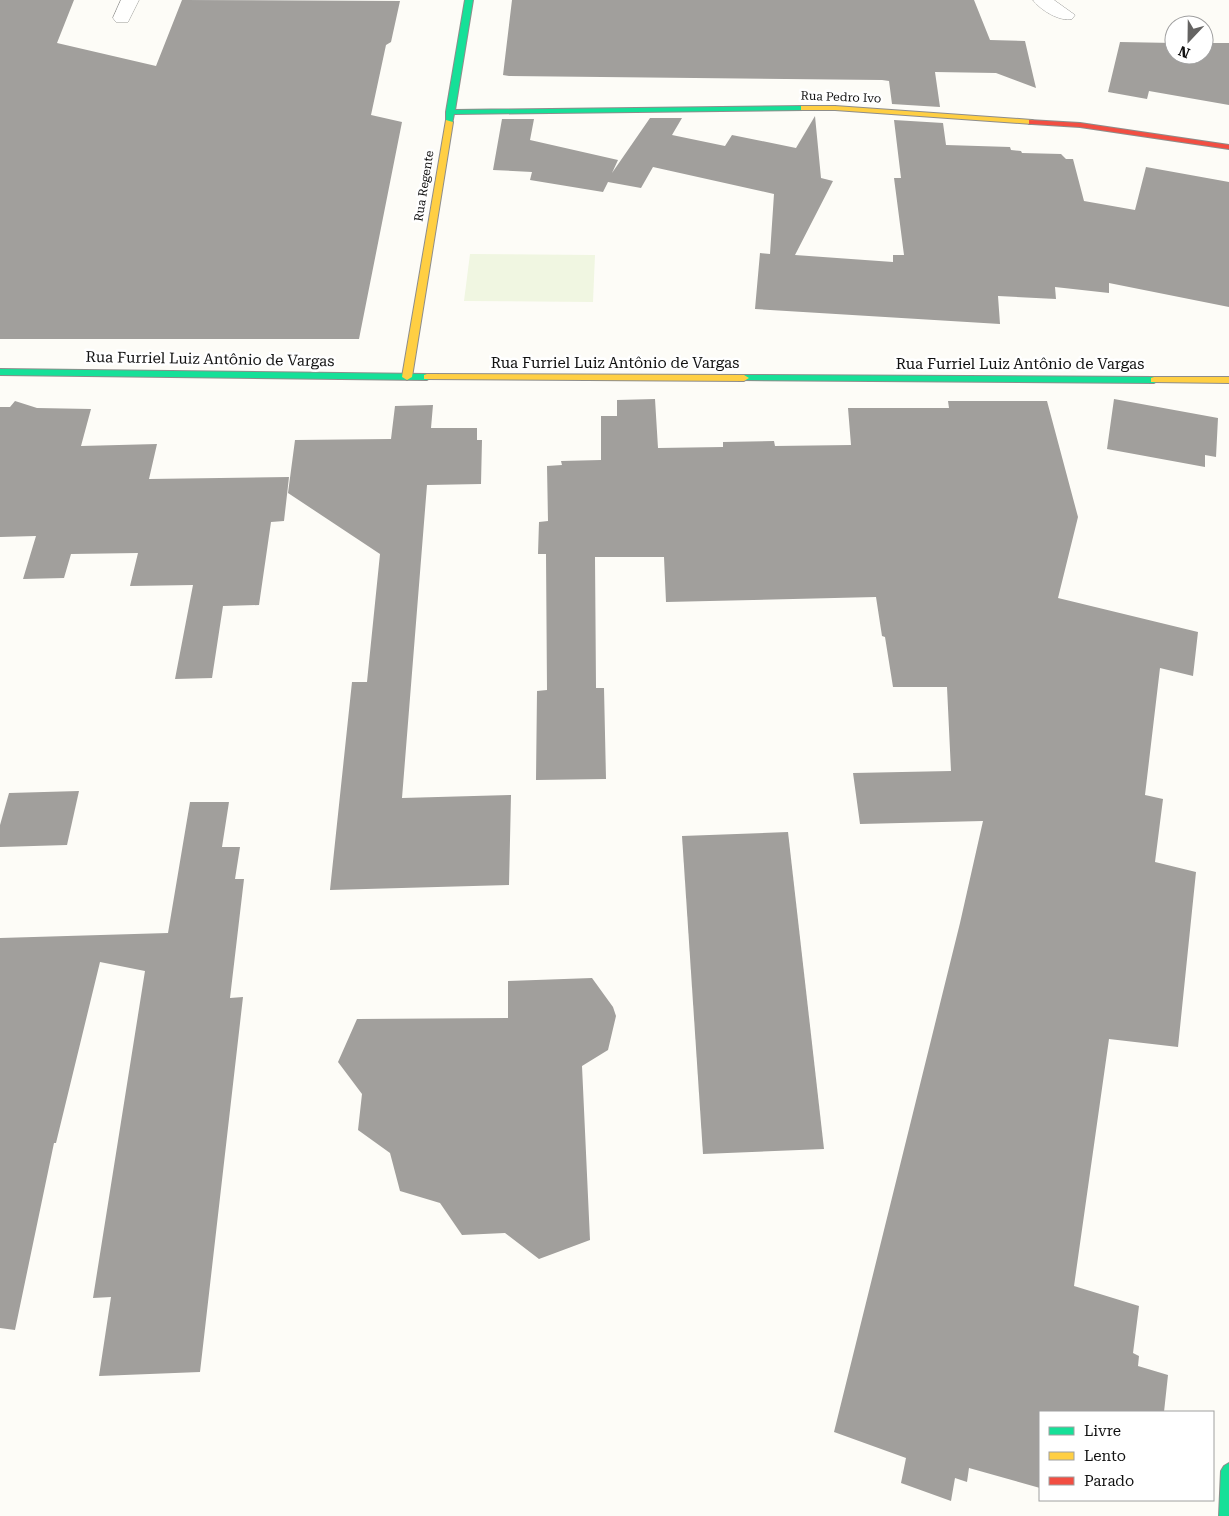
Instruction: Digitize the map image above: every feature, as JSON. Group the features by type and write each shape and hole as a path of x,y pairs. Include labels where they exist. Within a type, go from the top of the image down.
{"street":[{"path":"122,18 130,0"},
{"name":"Rua Regente","path":"407,376 469,0"},
{"path":"1042,0 1066,15"},
{"name":"Rua Pedro Ivo","path":"450,112 834,108 1080,125 1229,146"},
{"name":"Rua Furriel Luiz Antônio de Vargas","path":"0,372 1229,380"},
{"path":"1226,1516 1229,1471"}],"green space":[{"path":"470,254 595,255 593,302 464,301"}],"building":[{"path":"0,0 74,0 57,43 156,66 182,0 400,1 391,42 386,45 371,115 402,122 359,339 0,339"},
{"path":"512,0 974,0 990,40 1025,41 1036,88 996,73 935,72 940,107 892,104 889,81 882,80 503,75"},
{"path":"1120,42 1164,43 1164,65 1214,65 1214,43 1229,43 1229,105 1149,91 1147,99 1108,92"},
{"path":"815,116 821,178 833,181 795,255 893,262 893,255 904,255 894,178 901,178 894,120 943,123 946,145 1010,147 1011,150 1021,151 1022,153 1061,154 1066,159 1073,159 1084,201 1135,210 1146,167 1229,182 1229,307 1109,283 1109,293 1055,287 1056,299 998,296 1000,324 755,309 760,253 770,254 774,194 653,167 641,188 608,182 603,192 530,180 532,172 493,170 502,119 534,119 530,140 618,160 612,173 650,118 682,118 672,135 725,146 732,135 796,148"},
{"path":"655,399 658,448 723,447 723,442 774,441 775,446 851,445 848,408 949,408 948,401 1047,401 1078,517 1058,598 1198,632 1193,676 1160,668 1145,795 1163,799 1155,862 1196,872 1178,1047 1109,1039 1074,1286 1139,1306 1133,1353 1139,1356 1138,1366 1168,1375 1164,1411 1039,1411 1039,1488 969,1468 967,1482 955,1478 951,1501 901,1483 906,1458 834,1432 960,923 983,821 860,824 853,773 951,771 947,687 893,687 876,597 666,602 664,557 595,557 596,688 604,688 606,779 536,780 537,691 547,690 546,554 538,554 539,522 548,521 547,466 562,465 561,461 601,460 601,416 617,416 617,400"},
{"path":"1114,399 1218,418 1216,457 1205,455 1205,467 1107,449"},
{"path":"15,401 37,408 91,409 81,446 157,444 149,479 289,477 284,521 271,522 259,605 223,606 212,678 175,679 193,585 130,586 138,553 71,554 64,578 23,579 36,536 0,537 0,407 10,407"},
{"path":"433,405 431,428 477,428 477,440 482,440 481,484 427,485 402,798 511,795 509,885 330,890 352,682 367,682 380,554 288,493 295,440 391,439 395,406"},
{"path":"79,791 67,845 0,847 0,825 9,793"},
{"path":"190,802 229,802 222,847 240,847 235,879 244,879 230,998 243,997 200,1372 99,1376 111,1297 93,1298 145,971 100,962 56,1143 54,1143 15,1330 0,1328 0,938 168,933"},
{"path":"788,832 824,1149 703,1154 682,836"},
{"path":"592,978 613,1007 616,1016 608,1050 582,1066 590,1240 539,1259 505,1233 462,1235 440,1203 400,1191 390,1153 358,1130 362,1094 338,1062 357,1019 508,1018 508,981"}],"traffic: fast":[{"path":"449,122 469,0"},
{"path":"450,112 804,108"},
{"path":"0,372 427,377"},
{"path":"744,378 1154,380"},
{"path":"1227,1516 1229,1471"}],"traffic: slow":[{"path":"804,108 835,108 1032,122"},
{"path":"407,377 449,122"},
{"path":"427,377 744,378"},
{"path":"1154,380 1229,380"}],"traffic: jam":[{"path":"1032,122 1080,125 1229,147"}]}
